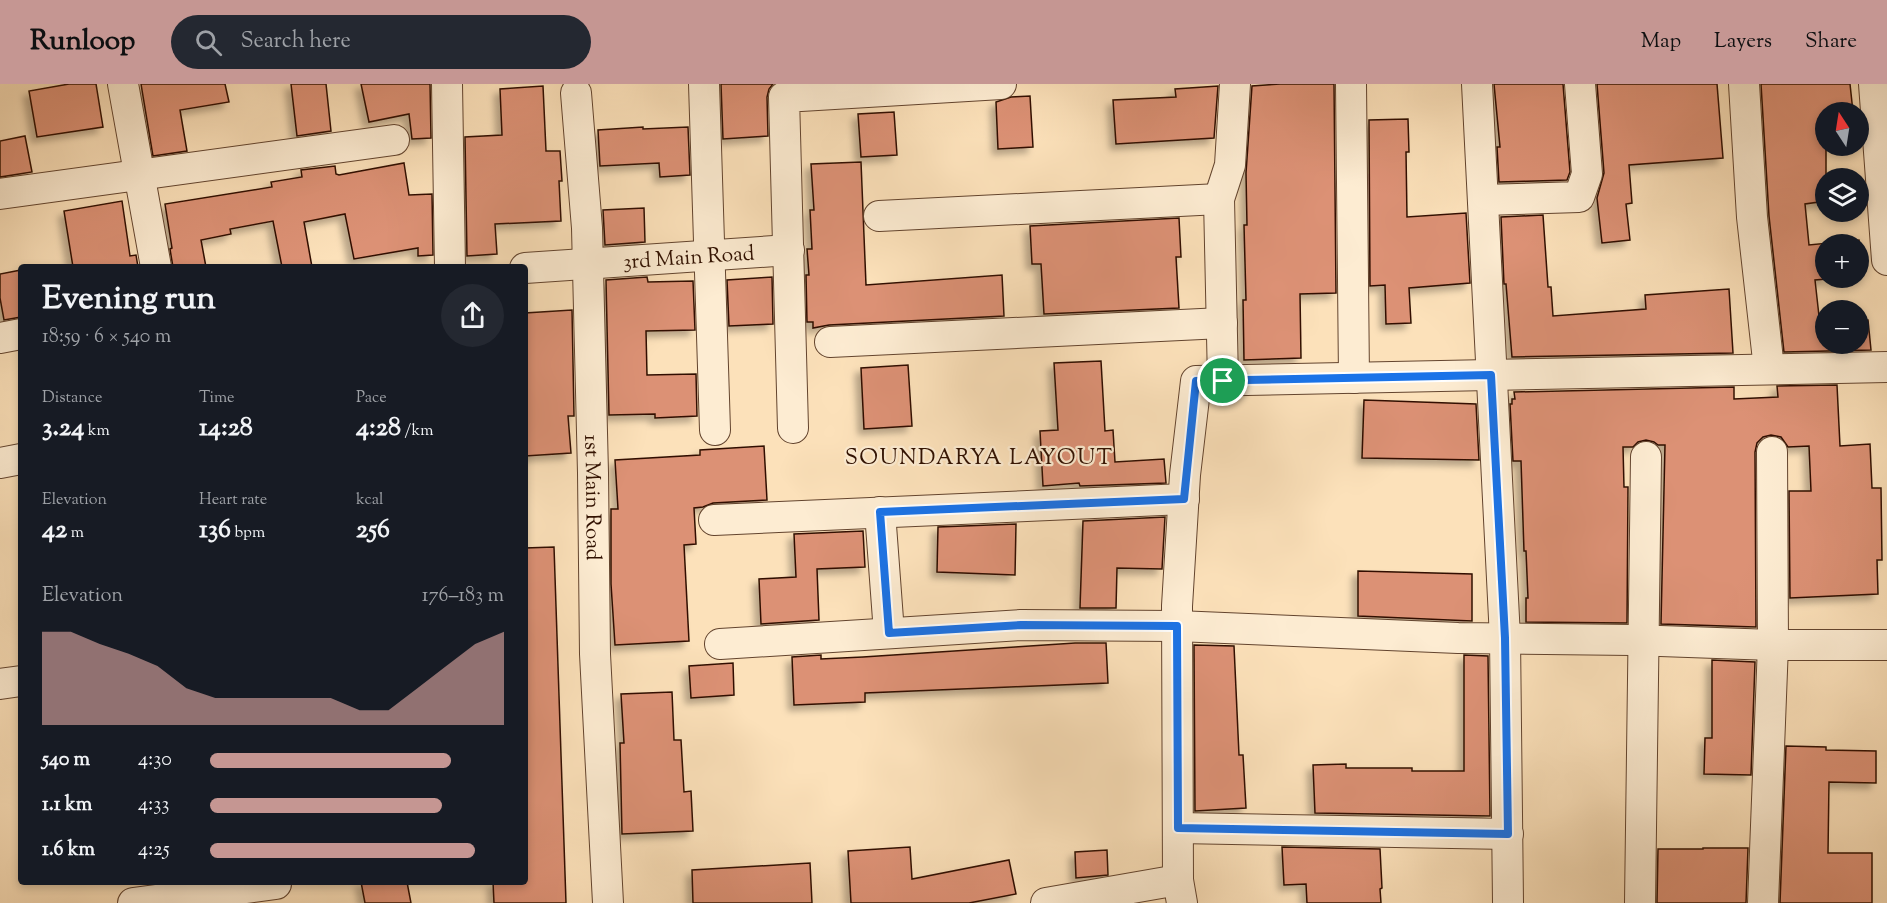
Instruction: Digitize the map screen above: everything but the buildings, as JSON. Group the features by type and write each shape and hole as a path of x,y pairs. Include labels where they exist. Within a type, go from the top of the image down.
{"street":[{"path":"123,84 155,264"},
{"path":"447,84 450,264"},
{"path":"704,84 715,430"},
{"path":"793,428 783,91 1001,84"},
{"path":"1223,381 1219,199 1230,165 1235,84"},
{"path":"1351,84 1354,378"},
{"path":"1477,84 1505,638 1508,903"},
{"path":"1482,200 1579,197 1587,174 1580,84"},
{"path":"1744,84 1752,217 1769,369"},
{"path":"1874,84 1887,260"},
{"name":"1st Main Road","path":"576,93 588,263 594,473 595,654 608,903"},
{"path":"0,194 394,140"},
{"path":"879,216 1219,199"},
{"name":"3rd Main Road","path":"528,268 789,250"},
{"path":"830,342 1222,323"},
{"path":"0,338 18,335"},
{"path":"1046,903 1180,892 1177,626 1184,499 1196,381 1887,367"},
{"path":"1763,903 1773,645 1772,452"},
{"path":"1640,903 1646,457"},
{"path":"0,463 18,460"},
{"path":"714,520 1184,499"},
{"path":"880,512 889,633"},
{"path":"720,644 1021,625 1177,626 1773,645 1887,645"},
{"path":"0,684 18,681"},
{"path":"1178,828 1508,834"},
{"path":"133,903 278,890"}],"district":[{"name":"SOUNDARYA LAYOUT","path":"979,456"}],"route":[{"path":"1491,375 1505,638 1508,834 1178,828 1177,626 1021,625 889,633 880,512 1184,499 1196,381 1223,381 1491,375"}]}
